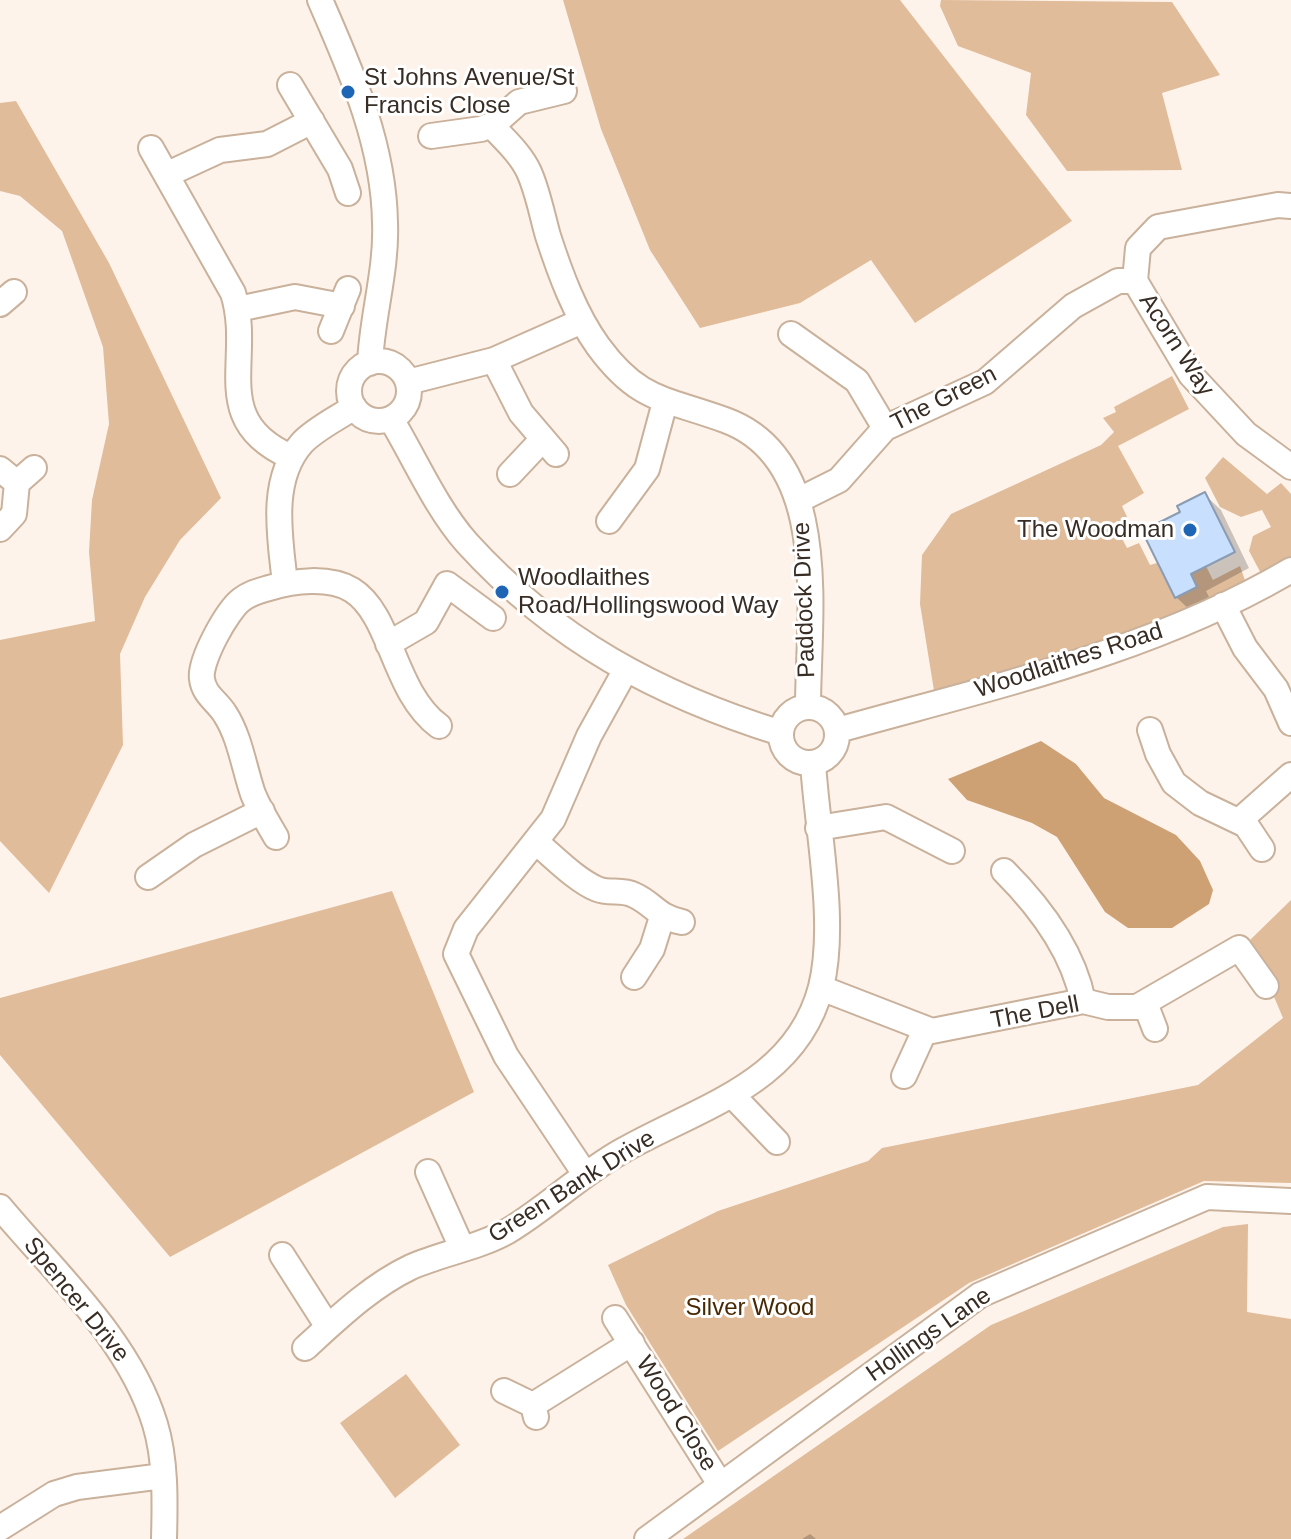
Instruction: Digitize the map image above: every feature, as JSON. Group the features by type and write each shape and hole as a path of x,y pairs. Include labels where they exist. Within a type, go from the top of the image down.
{"street":[{"path":"320,0 354,80 377,155 381,179 386,223 370,363"},
{"path":"290,85 340,169 348,193"},
{"path":"431,136 491,125 519,102 564,91"},
{"path":"168,174 220,150 267,144 312,121"},
{"name":"Paddock Drive","path":"491,125 528,170 561,273 582,321 628,383 665,402 746,428 779,460 799,500 808,552 808,707"},
{"path":"151,148 233,293 238,309 236,379 244,418 269,447 291,457"},
{"path":"1135,281 1138,248 1158,227 1278,205 1291,206"},
{"name":"The Green","path":"799,500 839,480 885,428 985,382 1073,306 1118,281 1135,281"},
{"name":"Acorn Way","path":"1135,281 1191,375 1219,408 1290,469"},
{"path":"238,309 295,297 345,297 331,331"},
{"path":"408,382 494,360 582,321"},
{"path":"791,334 857,381 885,428"},
{"path":"494,360 507,389 549,447 510,474"},
{"path":"370,363 391,363 400,369 408,382 405,407 391,419 370,420 354,407 350,398 353,378 370,363"},
{"path":"609,521 647,469 665,402"},
{"path":"285,583 278,524 284,475 291,457 304,441 354,407"},
{"path":"391,419 466,542 537,608 625,671 701,707 781,733"},
{"path":"0,529 14,514 17,473"},
{"name":"Woodlaithes Road","path":"838,730 1088,660 1223,605 1291,570"},
{"path":"276,837 262,811 233,732 202,681 201,664 239,602 254,592 285,583 341,584 355,592 370,609 412,700 439,726"},
{"path":"388,644 426,622 447,584 493,618"},
{"path":"1223,605 1245,648 1276,689 1291,723"},
{"path":"585,1174 506,1056 456,954 466,929 537,843 561,805 589,736 625,671"},
{"path":"808,707 827,712 838,730 832,753 813,763 791,757 781,733 790,714 808,707"},
{"path":"1150,730 1158,754 1174,783 1200,803 1239,821 1262,849"},
{"name":"Green Bank Drive","path":"305,1348 396,1274 508,1231 585,1174 622,1151 733,1096 776,1063 796,1041 821,988 825,930 813,763"},
{"path":"1239,821 1291,775"},
{"path":"148,877 194,845 262,811"},
{"path":"818,828 886,817 952,851"},
{"path":"537,843 590,885 601,891 634,894 672,920 634,977"},
{"path":"1004,871 1046,919 1078,973 1083,1001"},
{"name":"The Dell","path":"821,988 925,1030 1013,1018 1083,1001 1128,1008 1145,1003 1239,948 1266,986"},
{"path":"1145,1003 1155,1029"},
{"path":"904,1076 925,1030"},
{"path":"733,1096 777,1142"},
{"path":"428,1172 462,1248"},
{"name":"Hollings Lane","path":"647,1539 980,1295 1207,1197 1291,1201"},
{"name":"Spencer Drive","path":"5,1222 125,1359 155,1424 163,1476 164,1539"},
{"path":"282,1255 328,1327"},
{"name":"Wood Close","path":"615,1318 720,1484"},
{"name":"Wood Close","path":"504,1391 535,1412 632,1343"},
{"path":"0,1528 54,1494 77,1487 163,1476"}],"green space":[{"path":"563,0 900,0 1072,221 915,323 871,260 800,303 700,328 650,250 601,129"},
{"path":"941,0 1172,2 1220,75 1162,93 1182,170 1067,171 1026,115 1031,73 958,46 940,6"},
{"path":"16,101 109,263 221,498 180,540 145,597 120,654 123,745 49,893 0,841 0,640 95,621 89,552 92,500 109,424 103,347 62,231 20,196 0,191 0,103"},
{"path":"1172,376 1189,409 1118,446 1144,493 1122,506 1128,519 1116,527 1127,548 1139,543 1150,565 1157,563 1175,598 1197,587 1191,574 1206,566 1213,580 1240,566 1249,592 936,703 920,604 922,555 951,514 1101,445 1114,432 1103,418 1116,412 1114,407"},
{"path":"1223,457 1267,494 1281,483 1291,494 1291,570 1264,579 1249,551 1253,536 1271,527 1262,510 1241,517 1220,507 1205,478"},
{"path":"392,891 474,1092 170,1257 0,1055 0,998"},
{"name":"Silver Wood","path":"1291,900 1291,1183 1204,1181 969,1283 718,1451 626,1305 608,1265 718,1211 868,1161 882,1148 1198,1085 1283,1018 1250,940"},
{"path":"1248,1224 1247,1312 1291,1319 1291,1539 683,1539 991,1325 1223,1227"},
{"path":"406,1374 460,1445 395,1498 340,1423"}],"shaded area":[{"path":"1041,741 1076,764 1104,798 1176,835 1200,861 1213,890 1209,904 1172,928 1128,928 1105,912 1057,837 1032,823 967,800 948,779"}],"building":[{"path":"1205,492 1235,552 1191,574 1197,587 1175,598 1142,531 1180,512 1177,506"}],"place":[{"name":"St Johns Avenue/St Francis Close","path":"348,92"},
{"name":"The Woodman","path":"1190,530"},
{"name":"Woodlaithes Road/Hollingswood Way","path":"502,592"}]}
